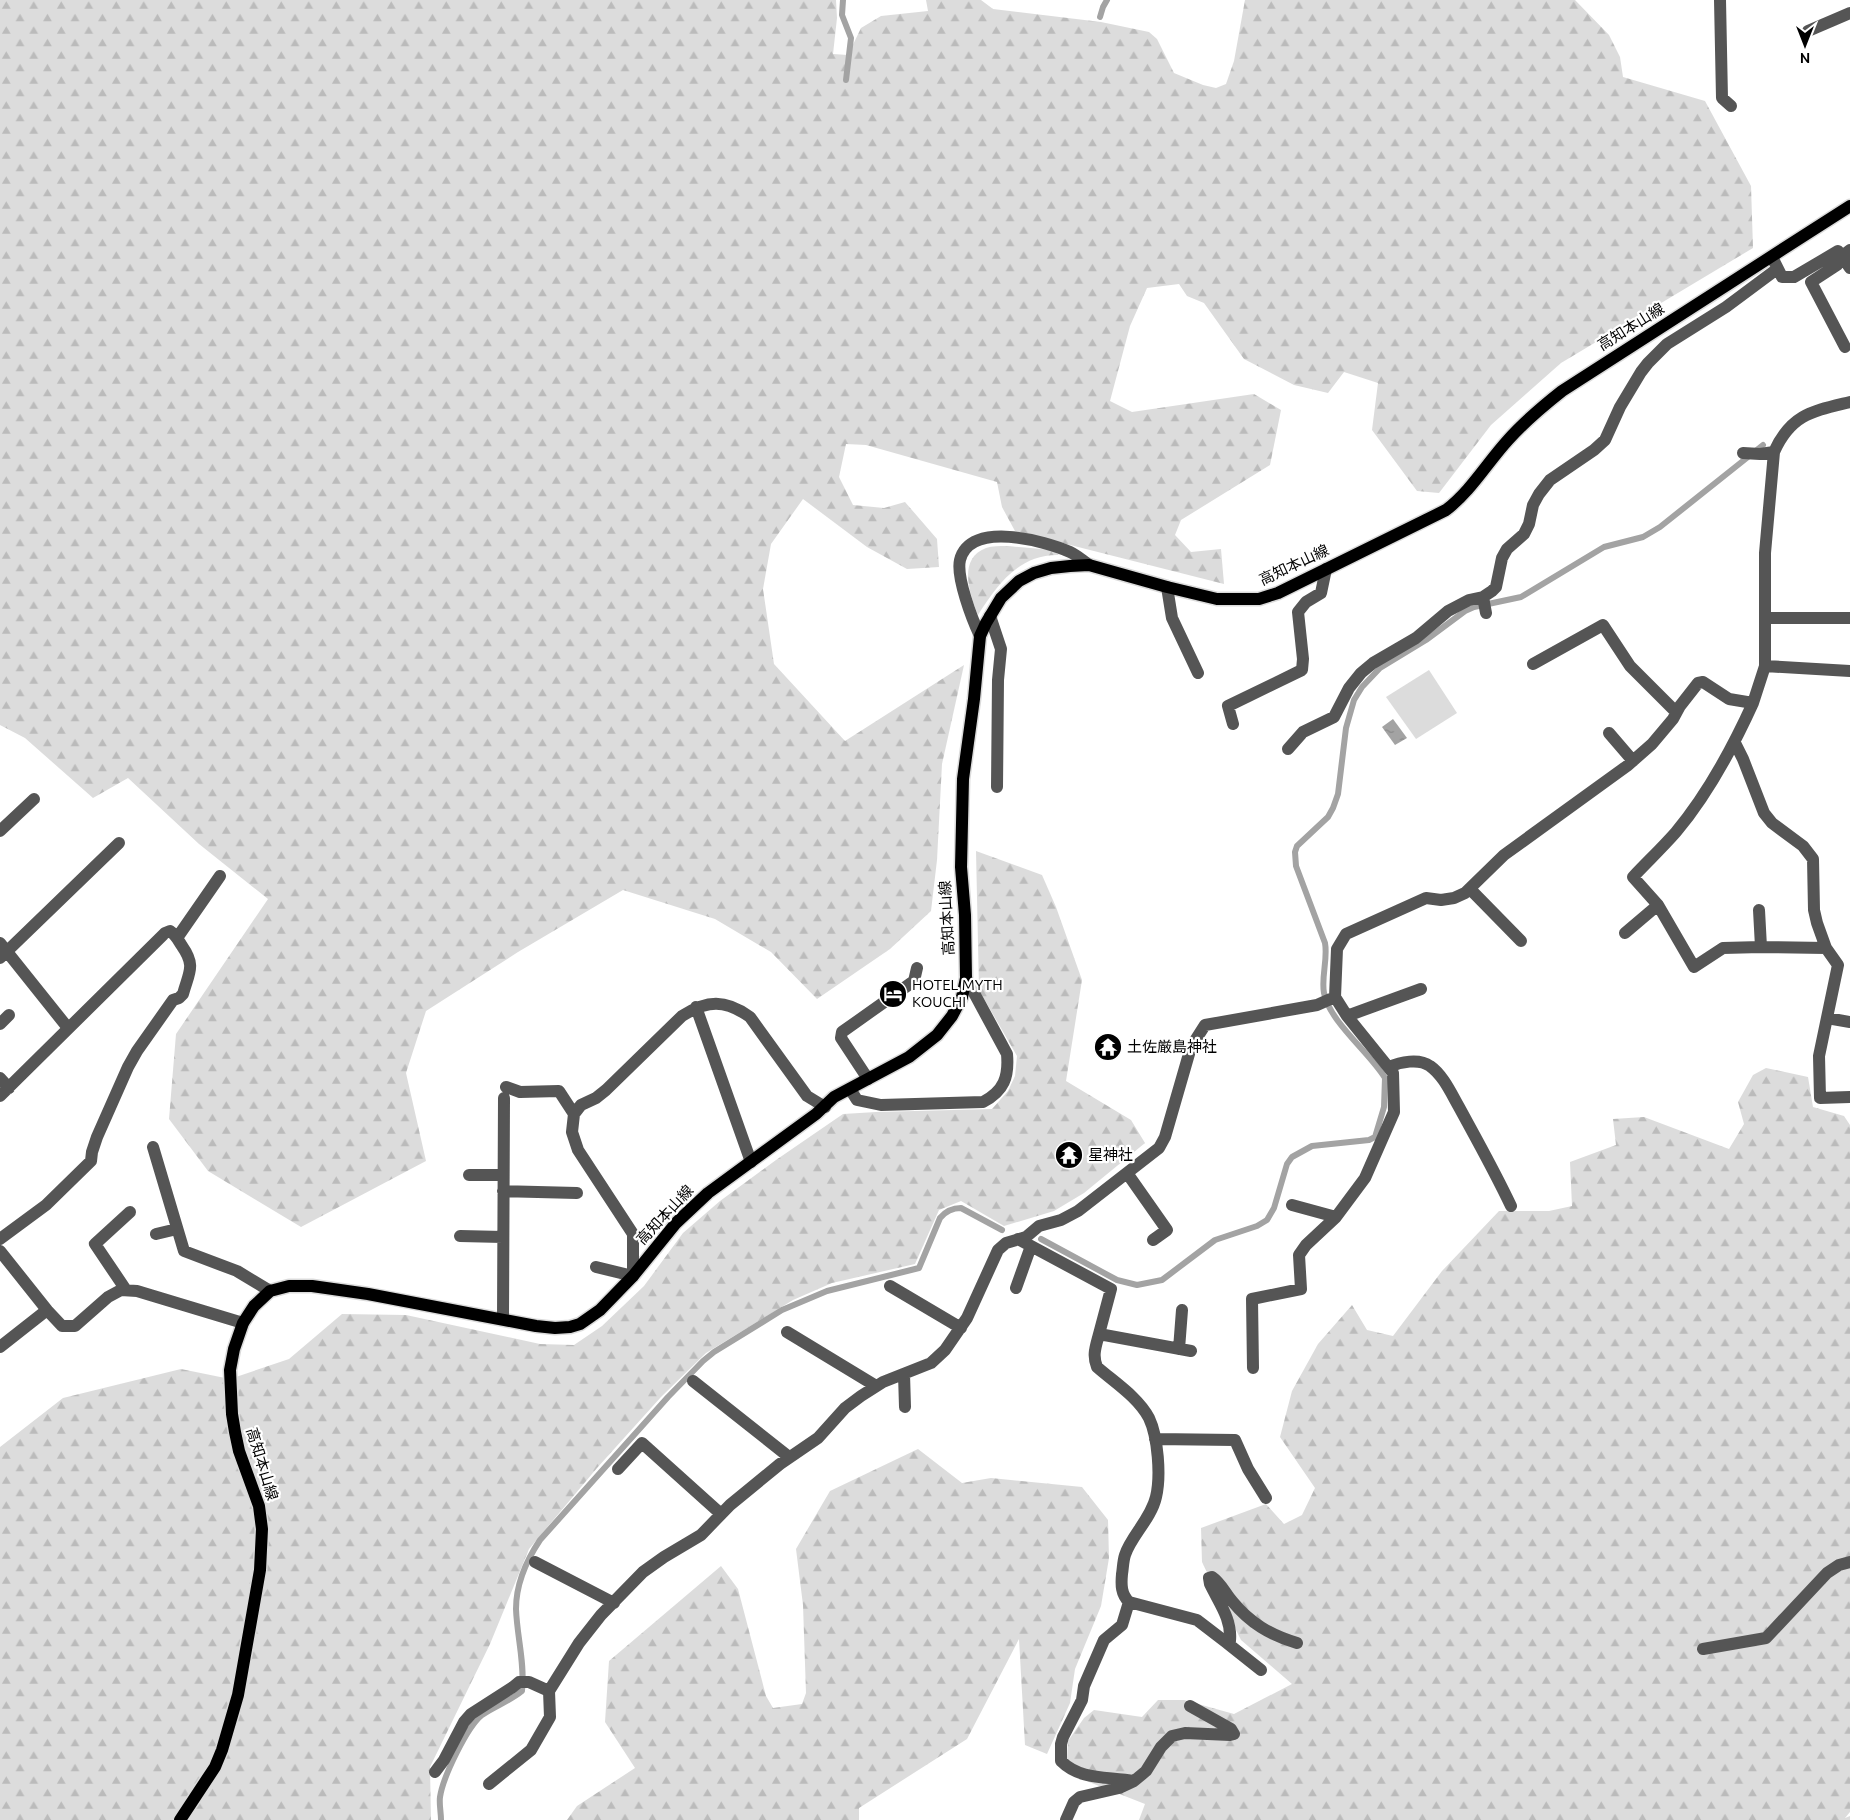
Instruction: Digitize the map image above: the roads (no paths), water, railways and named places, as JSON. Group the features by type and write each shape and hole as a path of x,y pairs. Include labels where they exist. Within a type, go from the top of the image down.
{"main road":[{"name":"高知本山線","path":"180,1820 215,1766 222,1750 238,1695 260,1570 262,1529 259,1506 239,1451 232,1414 230,1370 234,1349 243,1323 254,1306 270,1291 289,1286 334,1288 536,1326 555,1328 580,1324 609,1302 690,1209 825,1107 834,1098 909,1057 937,1035 952,1016 962,997 966,978 965,915 960,867 962,779 974,699 980,636 1001,598 1019,581 1051,568 1089,565 1217,599 1259,599 1285,590 1446,510 1460,499 1508,440 1547,403 1595,369 1773,257 1850,206"}],"street":[{"path":"1720,0 1722,98 1731,106"},
{"path":"1808,31 1850,13"},
{"path":"1773,257 1782,277 1794,277 1838,251 1846,253"},
{"path":"1846,253 1850,268"},
{"path":"1845,347 1810,282 1837,265 1846,253"},
{"path":"1288,749 1303,732 1334,717 1349,688 1373,662 1416,638 1448,611 1469,600 1483,598 1490,594 1496,587 1502,558 1508,549 1524,534 1529,524 1533,505 1539,494 1550,480 1594,450 1605,440 1620,407 1640,372 1667,344 1726,307 1777,269"},
{"path":"1826,948 1723,948 1694,967 1658,905 1633,877 1676,832 1706,789 1735,743 1753,703 1765,666 1765,553 1774,452 1780,438 1789,426 1812,411 1850,402"},
{"path":"1743,453 1760,454 1774,452"},
{"path":"980,636 972,619 960,572 960,560 963,552 976,541 1004,536 1023,539 1072,552 1089,565"},
{"path":"1233,724 1228,706 1302,670 1303,660 1298,612 1306,602 1321,593 1326,569"},
{"path":"1167,587 1172,618 1198,672"},
{"path":"1483,598 1486,613"},
{"path":"990,616 1001,649 998,680 997,787"},
{"path":"1765,618 1850,618"},
{"path":"1533,664 1602,625 1630,666 1676,712"},
{"path":"1765,666 1850,672"},
{"path":"1253,1368 1252,1299 1301,1289 1299,1256 1306,1245 1336,1217 1365,1178 1394,1112 1393,1073 1347,1016 1335,997 1337,949 1346,934 1426,898 1441,900 1454,898 1465,893 1504,855 1633,761 1652,744 1673,719 1698,682 1703,682 1729,699 1753,703"},
{"path":"1609,733 1633,761"},
{"path":"1735,743 1764,814 1776,827 1803,846 1813,859 1814,910 1826,948 1838,965 1819,1056 1820,1098 1850,1097"},
{"path":"0,831 34,799"},
{"path":"68,1028 2,950 119,842"},
{"path":"177,938 220,876"},
{"path":"1470,889 1521,941"},
{"path":"1625,933 1658,905"},
{"path":"1758,910 1761,947"},
{"path":"0,1239 46,1205 91,1161 97,1136 128,1067 137,1051 174,1000 183,994 191,962 177,938 170,931 165,933 68,1028 3,1087"},
{"path":"868,1079 841,1038 842,1032 914,981 917,968"},
{"path":"850,1089 857,1100 881,1105 984,1102 996,1095 1005,1082 1008,1066 1007,1054 966,978"},
{"path":"1347,1016 1421,989"},
{"path":"490,1784 531,1750 550,1717 549,1691 579,1643 644,1572 664,1557 701,1535 721,1514 790,1457 818,1438 845,1408 876,1386 931,1363 945,1350 961,1328 998,1250 1006,1243 1026,1237 1038,1226 1062,1220 1078,1211 1158,1148 1166,1137 1192,1047 1205,1025 1317,1005 1335,997"},
{"path":"596,1267 633,1276 633,1234 578,1150 572,1132 574,1114 581,1106 606,1090 682,1016 696,1007 706,1004 729,1006 750,1017 807,1096 825,1107"},
{"path":"696,1007 751,1162"},
{"path":"1827,1018 1850,1022"},
{"path":"1389,1067 1399,1063 1420,1062 1430,1066 1443,1079 1492,1166 1511,1206"},
{"path":"503,1319 505,1093 559,1091 574,1114"},
{"path":"152,1147 184,1251 237,1272 270,1291"},
{"path":"1127,1173 1168,1230 1154,1240"},
{"path":"469,1175 503,1175"},
{"path":"503,1191 577,1193"},
{"path":"1292,1205 1336,1217"},
{"path":"126,1290 95,1244 130,1212"},
{"path":"156,1234 177,1229"},
{"path":"460,1236 503,1237"},
{"path":"1018,1239 1111,1288 1094,1359 1097,1367 1138,1402 1149,1419 1155,1438 1158,1484 1156,1499 1151,1511 1125,1554 1121,1585 1124,1597 1129,1602 1197,1620 1260,1670"},
{"path":"1016,1288 1031,1246"},
{"path":"0,1251 62,1326 75,1326 108,1296 121,1290 137,1290 243,1323"},
{"path":"890,1286 961,1328"},
{"path":"0,1347 47,1310"},
{"path":"1099,1334 1185,1350 1182,1310"},
{"path":"787,1332 876,1386"},
{"path":"904,1374 906,1407"},
{"path":"693,1381 790,1457"},
{"path":"1155,1438 1235,1440 1248,1469 1266,1498"},
{"path":"618,1469 642,1442 721,1514"},
{"path":"535,1562 614,1603"},
{"path":"1703,1649 1766,1638 1827,1573 1850,1562"},
{"path":"1227,1643 1230,1641 1231,1631 1228,1619 1210,1584 1209,1578 1211,1577 1215,1579 1232,1602 1254,1625 1297,1643"},
{"path":"1129,1602 1122,1625 1104,1640 1084,1686 1082,1700 1063,1737 1060,1756 1061,1761 1073,1771 1092,1777 1134,1781"},
{"path":"435,1772 444,1760 464,1722 471,1714 524,1682 549,1691"},
{"path":"1066,1820 1074,1802 1080,1797 1118,1788 1134,1781 1146,1770 1161,1746 1172,1736 1185,1734 1230,1736 1234,1734 1231,1729 1190,1706"}],"water":[{"path":"1393,719 1407,738 1395,745 1382,727"}],"waterway":[{"path":"843,0 842,15 851,38 846,80"},
{"path":"1100,17 1107,0"},
{"path":"1041,1239 1117,1280 1137,1285 1162,1280 1215,1240 1257,1226 1267,1220 1274,1208 1287,1164 1292,1157 1312,1146 1369,1140 1375,1137 1384,1107 1385,1078 1342,1026 1327,1004 1323,987 1326,955 1325,943 1296,866 1295,852 1297,846 1328,817 1333,808 1338,794 1346,728 1354,700 1362,687 1380,668 1426,640 1465,611 1474,607 1521,597 1604,547 1643,537 1660,527 1763,445"},
{"path":"441,1820 440,1800 442,1788 463,1741 482,1715 522,1691 523,1681 516,1600 520,1582 530,1556 540,1540 668,1397 714,1352 782,1310 827,1291 919,1268 940,1218 949,1211 961,1208 1002,1230"}],"place":[{"name":"HOTEL MYTH KOUCHI","path":"893,994"},
{"name":"土佐厳島神社","path":"1108,1047"},
{"name":"星神社","path":"1069,1155"}]}
